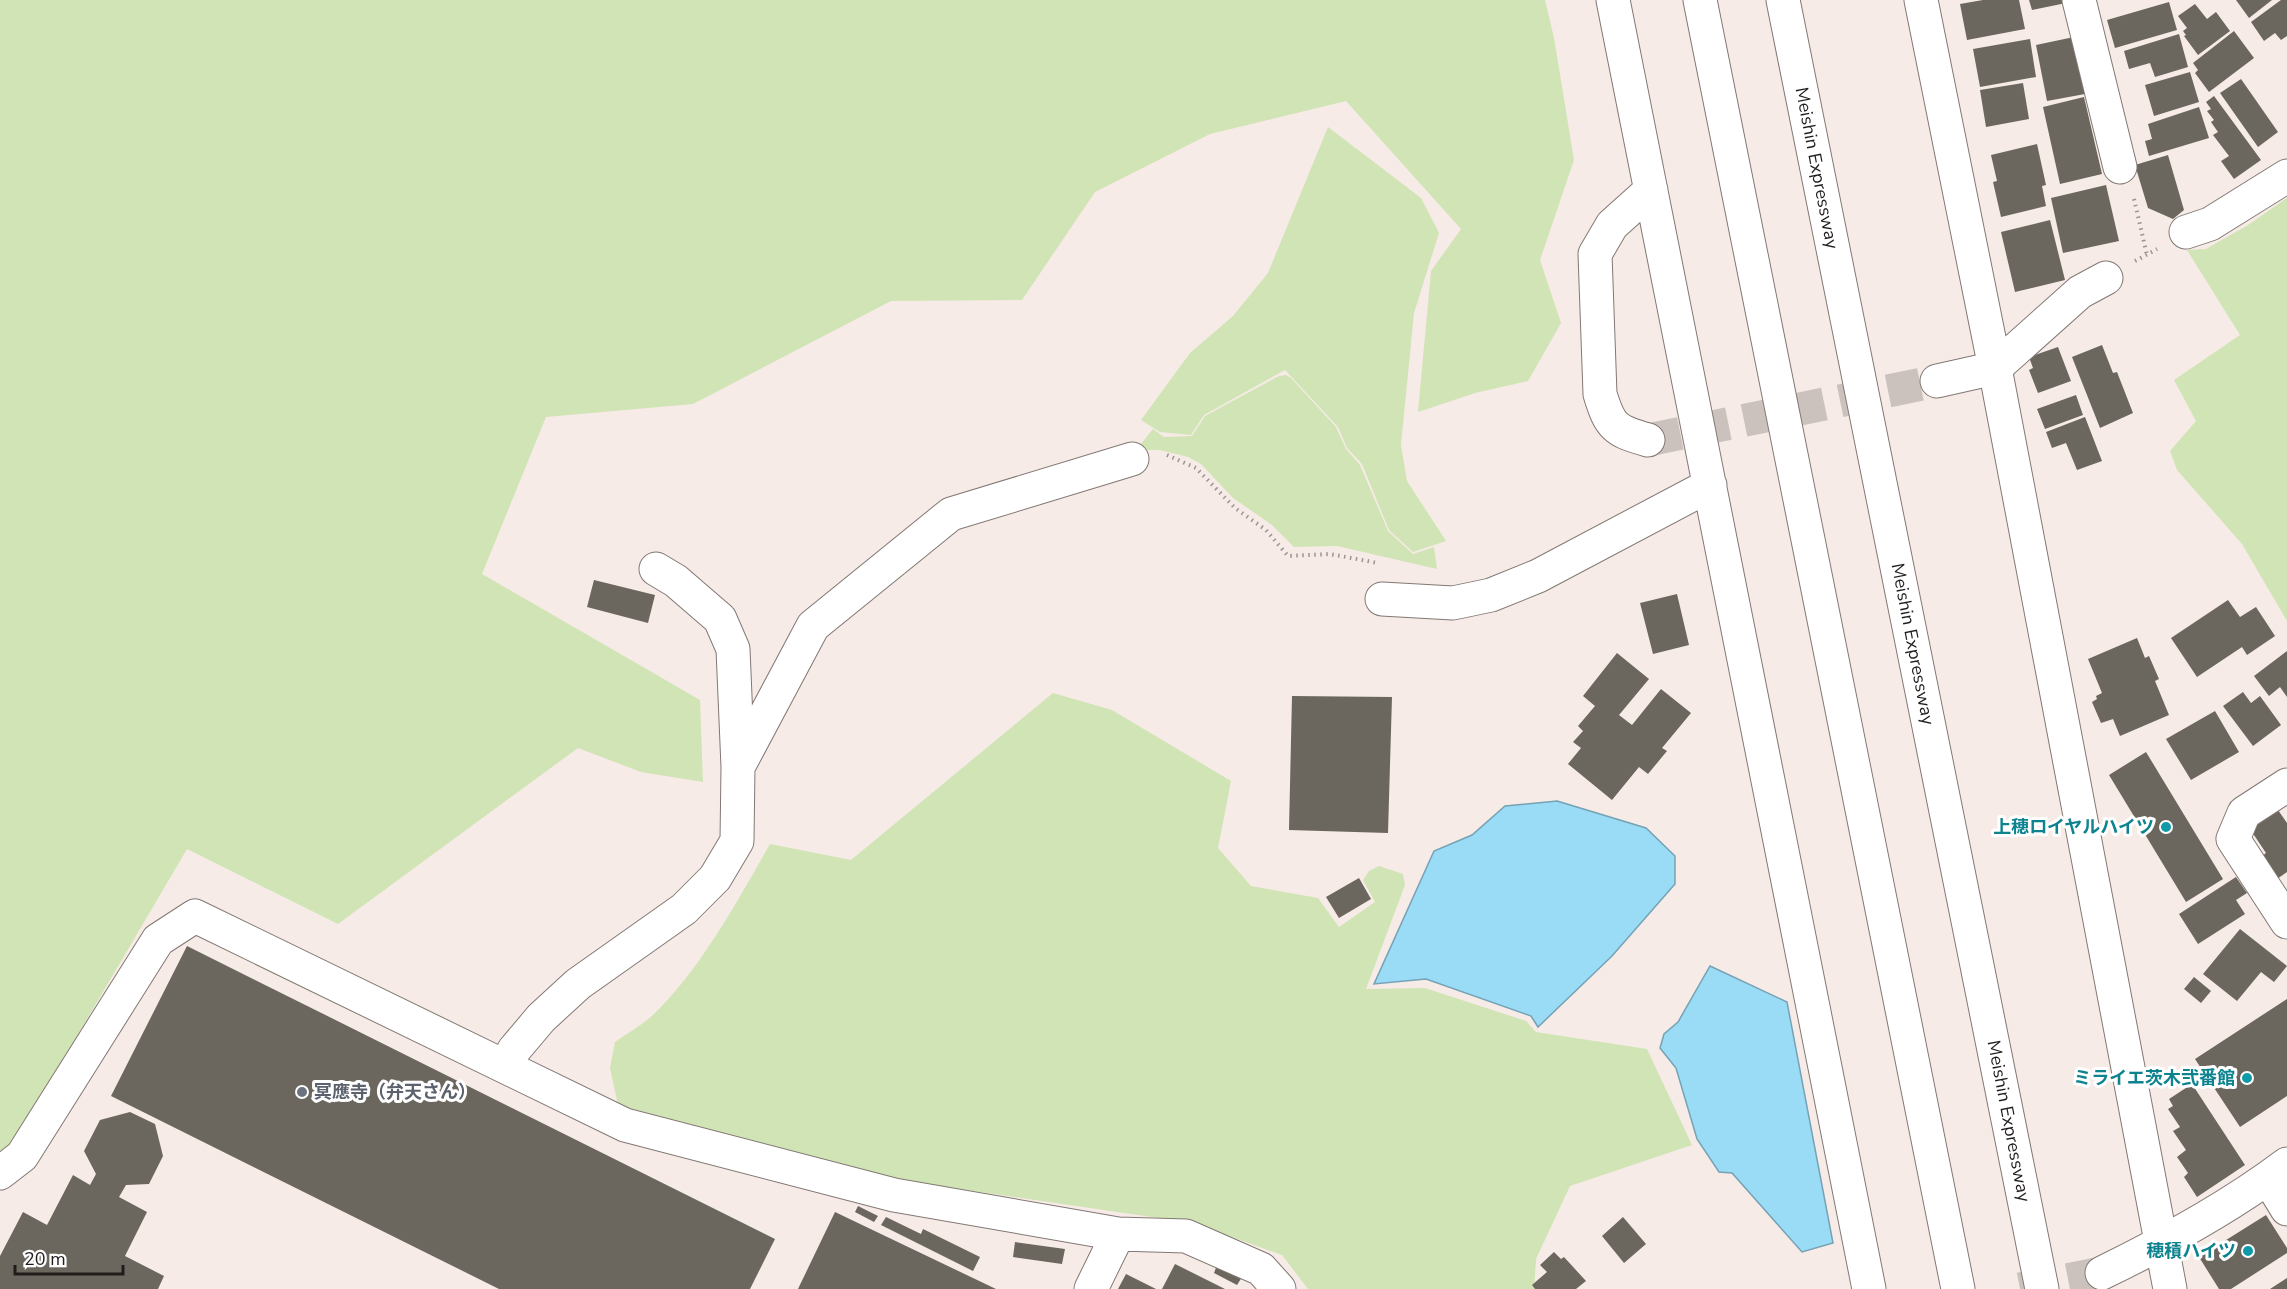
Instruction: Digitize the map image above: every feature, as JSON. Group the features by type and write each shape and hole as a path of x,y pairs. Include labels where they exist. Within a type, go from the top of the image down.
{"main road":[{"path":"1613,0 1869,1289"},
{"path":"1700,0 1958,1289"},
{"name":"Meishin Expressway","path":"1783,0 2042,1289"},
{"path":"1921,0 1995,368 2170,1289"},
{"path":"2079,0 2120,167"},
{"path":"2186,232 2210,224 2287,176"},
{"path":"1648,440 1622,433 1606,416 1600,394 1595,254 1612,225 1651,190"},
{"path":"1937,381 1995,368 2079,292 2106,278"},
{"path":"738,767 813,627 951,514 1132,459"},
{"path":"1382,599 1453,603 1491,595 1538,576 1710,485"},
{"path":"506,1066 514,1050 541,1018 578,984 684,909 715,878 736,841 738,767 734,649 720,619 676,581 656,569"},
{"path":"2287,784 2244,813 2234,839 2287,922"},
{"path":"0,1173 22,1156 158,940 195,916 625,1125 894,1195 1118,1234 1186,1236 1261,1269 1279,1289"},
{"path":"2102,1273 2160,1244 2278,1171 2287,1209"},
{"path":"1091,1289 1118,1234"}],"path":[{"path":"2120,167 2126,166 2147,255"},
{"path":"2106,278 2186,232"},
{"path":"1132,459 1164,454 1196,468 1235,508 1266,530 1288,556 1330,554 1388,565"}],"green space":[{"path":"0,0 1545,0 1554,38 1574,160 1540,260 1561,323 1528,381 1475,393 1418,412 1431,271 1461,229 1346,101 1210,134 1095,192 1022,300 891,301 693,404 546,417 482,574 700,700 703,782 641,772 578,748 338,924 187,849 0,1167"},
{"path":"1328,127 1421,198 1439,233 1414,313 1401,445 1407,481 1446,541 1413,552 1389,530 1362,464 1347,448 1338,427 1285,370 1204,415 1191,435 1160,432 1141,420 1190,353 1233,316 1268,273"},
{"path":"2287,198 2287,621 2242,544 2177,470 2170,451 2196,421 2174,380 2240,335 2187,250 2206,249 2248,225"},
{"path":"1286,375 1336,427 1346,449 1360,465 1388,531 1413,554 1434,547 1437,569 1337,546 1294,547 1272,525 1233,498 1201,464 1188,457 1160,450 1145,450 1132,455 1153,429 1164,437 1192,436 1205,416 1279,376"},
{"path":"1053,693 1112,710 1231,781 1218,848 1251,886 1318,898 1339,927 1375,902 1363,880 1369,871 1379,866 1403,874 1405,885 1366,989 1425,988 1526,1021 1536,1032 1647,1049 1692,1145 1570,1186 1536,1259 1534,1289 1308,1289 1282,1255 1193,1223 904,1181 618,1105 610,1068 615,1042 653,1015 687,977 717,934 770,844 851,860"}],"water":[{"path":"1557,801 1646,828 1675,856 1675,884 1612,956 1538,1027 1531,1016 1426,979 1374,984 1434,851 1472,835 1505,806"},
{"path":"1710,966 1787,1002 1833,1243 1802,1252 1732,1173 1719,1172 1697,1139 1676,1068 1660,1048 1664,1034 1678,1022"}],"building":[{"path":"1983,0 2019,0 2025,29 1967,40 1960,4"},
{"path":"2029,0 2066,0 2066,3 2032,10"},
{"path":"2236,0 2272,0 2249,18"},
{"path":"2281,0 2287,0 2287,36 2281,40 2275,33 2264,41 2251,22"},
{"path":"2169,2 2177,30 2115,48 2107,20"},
{"path":"2195,4 2207,19 2216,12 2230,31 2198,55 2184,36 2186,35 2183,31 2187,28 2178,16"},
{"path":"2234,31 2254,58 2209,92 2195,73 2198,70 2193,63"},
{"path":"2179,34 2188,67 2155,77 2150,63 2129,69 2124,51"},
{"path":"2074,37 2085,94 2047,101 2036,45"},
{"path":"2030,39 2036,77 1980,87 1973,49"},
{"path":"2190,72 2199,102 2154,116 2145,85"},
{"path":"2241,79 2278,132 2258,147 2220,93"},
{"path":"2023,83 2029,119 1986,127 1980,90"},
{"path":"2214,96 2261,160 2234,179 2221,161 2229,156 2213,135 2218,132 2211,122 2214,120 2207,111 2211,109 2206,102"},
{"path":"2084,97 2102,174 2060,184 2043,107"},
{"path":"2199,107 2209,138 2149,156 2145,141 2152,139 2148,124"},
{"path":"2037,144 2046,185 2042,186 2046,206 2001,217 1993,182 1997,181 1991,155"},
{"path":"2168,155 2184,210 2173,219 2148,208 2135,165"},
{"path":"2106,185 2119,241 2063,253 2051,198"},
{"path":"2050,220 2065,280 2015,292 2001,232"},
{"path":"2102,345 2113,373 2117,372 2133,413 2100,428 2072,357"},
{"path":"2058,347 2071,381 2038,393 2029,370 2033,368 2029,357"},
{"path":"2076,395 2083,415 2045,429 2037,409"},
{"path":"2085,417 2102,461 2077,470 2066,443 2052,448 2046,432"},
{"path":"594,580 655,595 648,623 587,607"},
{"path":"1677,594 1689,645 1653,654 1640,603"},
{"path":"2228,600 2240,617 2256,607 2275,636 2247,655 2242,647 2197,677 2171,638"},
{"path":"2137,638 2145,658 2149,656 2159,679 2155,681 2169,715 2120,736 2113,719 2101,723 2092,702 2102,693 2088,659"},
{"path":"2287,651 2287,697 2280,687 2269,696 2254,676"},
{"path":"1617,653 1649,679 1619,715 1632,725 1661,689 1691,713 1662,748 1667,751 1648,774 1639,767 1612,800 1568,764 1581,748 1573,742 1583,731 1578,726 1595,706 1583,696"},
{"path":"2243,692 2251,703 2260,696 2281,725 2253,746 2223,706"},
{"path":"1292,696 1392,697 1388,833 1289,830"},
{"path":"2215,711 2239,752 2191,780 2166,739"},
{"name":"上穂ロイヤルハイツ","path":"2146,752 2223,879 2186,902 2109,775"},
{"path":"2278,810 2287,823 2287,872 2277,879 2262,856 2266,853 2250,829"},
{"path":"2236,877 2247,893 2236,900 2245,914 2198,944 2179,914"},
{"path":"1359,878 1371,899 1339,918 1326,897"},
{"path":"2240,929 2287,966 2274,982 2261,972 2237,1001 2203,974"},
{"path":"187,946 775,1239 750,1289 499,1289 111,1096"},
{"path":"2194,977 2211,991 2201,1003 2184,989"},
{"name":"ミライエ茨木弐番館","path":"2287,999 2287,1096 2240,1127 2195,1059"},
{"path":"2192,1084 2245,1165 2197,1197 2184,1177 2188,1173 2177,1157 2186,1150 2173,1131 2180,1127 2168,1109 2173,1106 2169,1099"},
{"path":"130,1112 155,1124 163,1156 149,1184 126,1185 119,1197 147,1212 125,1256 164,1276 158,1289 0,1289 0,1256 23,1212 47,1225 73,1175 90,1185 96,1174 84,1151 100,1120"},
{"path":"858,1206 878,1216 874,1222 855,1212"},
{"path":"835,1212 996,1289 798,1289"},
{"name":"穂積ハイツ","path":"2266,1215 2287,1248 2287,1253 2231,1289 2219,1289 2199,1257"},
{"path":"886,1217 921,1234 923,1229 980,1257 973,1271 881,1225"},
{"path":"1623,1217 1646,1244 1624,1263 1602,1236"},
{"path":"1015,1242 1065,1249 1062,1264 1013,1257"},
{"path":"1554,1252 1561,1259 1564,1257 1586,1281 1576,1289 1535,1289 1532,1285 1547,1272 1540,1265"},
{"path":"1175,1264 1225,1289 1162,1289"},
{"path":"1217,1265 1242,1277 1237,1285 1214,1273"},
{"path":"1126,1274 1156,1289 1118,1289"},
{"path":"2287,1278 2287,1289 2270,1289"}],"tunnel":[{"path":"1648,440 1937,381"},
{"path":"2020,1289 2102,1273"}],"place":[{"name":"上穂ロイヤルハイツ","path":"2166,827"},
{"name":"ミライエ茨木弐番館","path":"2247,1078"},
{"name":"冥應寺（弁天さん）","path":"302,1092"},
{"name":"穂積ハイツ","path":"2248,1251"}]}
